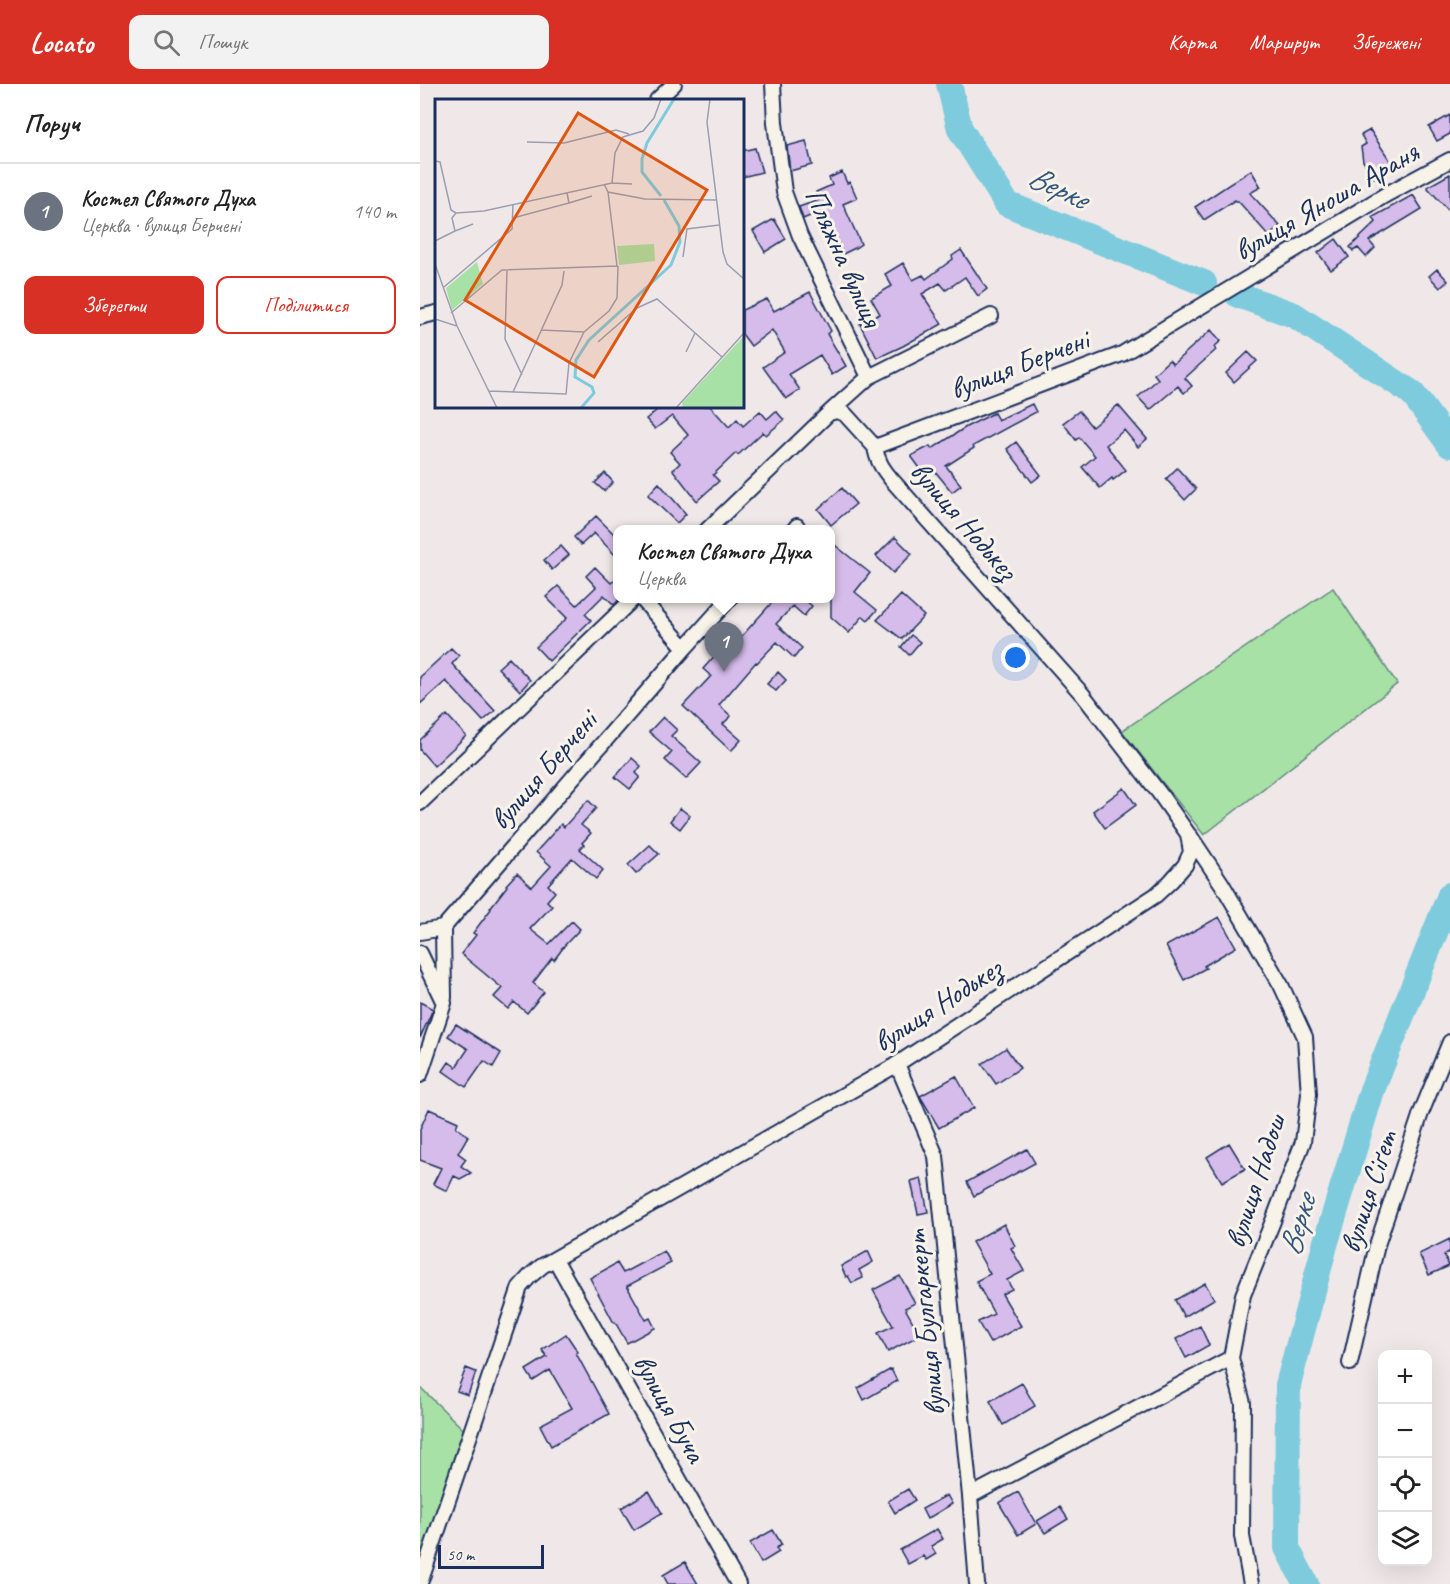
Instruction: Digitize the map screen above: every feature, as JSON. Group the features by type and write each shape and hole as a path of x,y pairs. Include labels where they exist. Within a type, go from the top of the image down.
{"street":[{"path":"658,99 674,84"},
{"name":"Пляжна вулиця","path":"773,84 775,123 784,192 800,236 869,377"},
{"name":"вулиця Яноша Араня","path":"1230,289 1387,194 1450,160"},
{"name":"вулиця Берчені","path":"875,447 1122,354 1230,289"},
{"path":"420,317 435,313"},
{"name":"вулиця Берчені","path":"712,525 869,377 991,316"},
{"path":"830,413 837,411 845,414 875,447"},
{"name":"вулиця Нодькез","path":"420,1583 520,1287 530,1276 555,1258 897,1064 1156,895 1185,865 1191,852 1188,834 1083,695 891,479 881,467 875,447"},
{"name":"вулиця Берчені","path":"420,803 629,603"},
{"path":"645,603 685,648"},
{"name":"вулиця Берчені","path":"443,928 726,603"},
{"name":"вулиця Надош","path":"1188,834 1222,884 1281,984 1305,1037 1309,1094 1302,1142 1243,1295 1231,1358 1243,1403 1242,1536 1251,1584"},
{"path":"420,932 443,928 444,1003 420,1075"},
{"path":"420,953 444,1003"},
{"name":"вулиця Сіґет","path":"1350,1363 1377,1245 1421,1113 1450,1042"},
{"name":"вулиця Булгаркерт","path":"897,1064 936,1156 977,1584"},
{"name":"вулиця Буча","path":"555,1258 738,1584"},
{"path":"970,1496 1231,1358"}],"green space":[{"path":"1333,588 1397,684 1204,835 1122,731"},
{"path":"420,1387 466,1432 420,1567"}],"building":[{"path":"1450,115 1450,134 1437,141 1429,127"},
{"path":"1370,130 1393,165 1374,178 1363,161 1361,147 1366,144 1361,135"},
{"path":"806,141 812,165 790,171 787,146"},
{"path":"755,148 762,172 744,176 744,151"},
{"path":"1251,170 1261,187 1250,193 1280,226 1269,236 1235,200 1204,220 1195,207"},
{"path":"842,172 847,183 850,182 857,198 843,204 861,244 843,254 834,234 828,237 817,213 803,219 799,207 819,200 816,192 832,185 829,178"},
{"path":"1450,174 1450,212 1427,187"},
{"path":"1413,195 1422,209 1369,241 1375,248 1366,257 1358,248 1353,251 1350,247 1376,222 1373,217"},
{"path":"774,219 786,239 765,252 753,231"},
{"path":"1336,239 1349,257 1331,270 1318,253"},
{"path":"961,250 987,289 978,296 965,277 946,290 940,283 922,294 942,324 877,358 860,324 880,314 871,298 892,286 885,274 903,263 913,280 923,275 926,279 953,259 952,256"},
{"path":"1437,269 1448,281 1440,288 1429,276"},
{"path":"810,292 831,331 827,334 846,366 832,375 820,355 789,374 800,390 786,399 763,367 785,352 772,330 751,346 744,337 744,309 767,299 774,311"},
{"path":"1211,330 1221,341 1214,347 1216,350 1185,378 1192,386 1184,393 1178,386 1150,410 1138,397 1158,379 1154,374 1169,360 1173,364"},
{"path":"1248,352 1257,361 1234,382 1226,373"},
{"path":"1032,404 1036,412 973,446 974,448 946,466 961,485 952,492 934,470 925,475 911,456 930,446 932,449 966,427 994,413 998,420"},
{"path":"1118,405 1147,439 1138,447 1124,430 1106,445 1126,470 1100,488 1082,467 1095,456 1079,437 1076,440 1063,423 1079,411 1092,427"},
{"path":"660,408 712,408 729,427 737,419 743,426 760,411 767,419 776,411 784,420 766,435 763,432 738,455 736,453 713,475 719,481 697,501 673,470 680,463 670,452 688,435 672,416 655,429 646,419"},
{"path":"1016,442 1041,475 1032,482 1007,449"},
{"path":"1177,468 1196,489 1185,500 1166,479"},
{"path":"605,473 613,482 604,491 595,483"},
{"path":"659,483 686,514 677,523 648,495"},
{"path":"842,488 856,504 831,525 818,509"},
{"path":"596,516 613,533 613,553 594,533 581,545 574,537"},
{"path":"895,537 912,554 893,573 876,556"},
{"path":"835,545 870,573 855,592 877,610 868,620 863,616 849,633 831,617 831,603 835,603"},
{"path":"561,546 569,555 552,570 544,560"},
{"path":"595,567 611,583 613,581 613,603 616,603 614,605 604,595 585,614 591,620 549,661 536,647 567,618 546,597 558,586 577,605 596,587 586,576"},
{"path":"901,595 924,616 902,639 877,620"},
{"path":"772,603 809,603 812,606 804,616 793,606 776,624 802,648 794,658 777,642 756,662 719,705 731,716 723,724 741,740 731,751 683,706 711,676 703,669 718,652 723,657"},
{"path":"911,635 920,642 909,655 901,647"},
{"path":"451,648 459,656 452,664 495,711 483,721 446,681 420,704 420,677"},
{"path":"509,658 530,680 520,691 498,668"},
{"path":"778,672 786,680 776,691 767,684"},
{"path":"447,715 466,736 434,766 420,750 420,740"},
{"path":"663,717 677,730 671,736 701,763 686,779 665,760 672,752 649,732"},
{"path":"632,758 641,766 636,773 640,777 630,789 615,777"},
{"path":"1124,788 1136,805 1105,828 1093,811"},
{"path":"588,800 596,808 581,825 591,833 580,849 603,870 596,879 572,858 548,885 555,892 547,901 552,906 530,929 549,944 572,921 580,929 554,960 552,958 533,983 544,992 527,1013 514,1002 508,1009 494,997 502,988 461,954 476,935 473,933 490,908 517,873 532,887 551,866 536,852 561,824 564,827"},
{"path":"680,808 690,816 680,829 670,821"},
{"path":"650,845 659,854 636,874 628,865"},
{"path":"1219,917 1236,947 1184,980 1166,946"},
{"path":"420,1002 433,1009 420,1038"},
{"path":"456,1024 501,1053 493,1067 484,1061 466,1087 443,1071 449,1062 456,1067 468,1049 448,1036"},
{"path":"1006,1048 1020,1068 996,1084 982,1064"},
{"path":"956,1076 974,1108 939,1128 920,1096"},
{"path":"429,1109 458,1122 456,1127 468,1136 458,1153 466,1159 461,1166 471,1173 460,1179 454,1176 447,1191 433,1184 441,1168 420,1160 420,1129"},
{"path":"1229,1143 1245,1169 1222,1182 1207,1157"},
{"path":"1027,1149 1035,1163 974,1196 967,1182"},
{"path":"921,1178 928,1212 918,1214 911,1181"},
{"path":"1004,1224 1015,1246 1011,1248 1024,1271 1007,1280 1012,1289 1002,1294 1021,1326 990,1343 978,1322 994,1314 976,1281 990,1274 972,1242"},
{"path":"1450,1239 1450,1251 1444,1255 1449,1266 1429,1275 1419,1254"},
{"path":"664,1251 671,1263 627,1286 646,1320 650,1318 655,1328 627,1343 590,1278 617,1263 623,1273"},
{"path":"868,1251 873,1262 859,1270 863,1278 852,1283 841,1266"},
{"path":"900,1276 915,1303 905,1308 920,1335 888,1352 878,1333 893,1326 873,1290"},
{"path":"1205,1283 1214,1299 1184,1317 1175,1300"},
{"path":"1200,1326 1209,1345 1186,1358 1176,1339"},
{"path":"566,1334 578,1352 576,1353 609,1414 551,1446 540,1425 572,1408 550,1370 533,1381 526,1370 547,1357 542,1350"},
{"path":"466,1368 476,1372 468,1395 457,1391"},
{"path":"891,1369 897,1381 864,1400 858,1388"},
{"path":"1022,1383 1035,1406 1003,1425 990,1401"},
{"path":"908,1489 915,1500 895,1513 888,1501"},
{"path":"649,1491 662,1513 634,1530 621,1508"},
{"path":"1018,1492 1036,1524 1018,1535 999,1503"},
{"path":"947,1495 952,1504 927,1519 922,1509"},
{"path":"1060,1507 1068,1519 1045,1533 1037,1521"},
{"path":"937,1529 943,1539 931,1546 936,1554 926,1560 923,1556 908,1564 900,1550"},
{"path":"773,1530 782,1545 776,1548 779,1552 761,1563 750,1543"},
{"path":"685,1562 698,1584 668,1584 663,1575"}],"waterway":[{"name":"Верке","path":"949,84 960,129 1007,204 1204,283"},
{"name":"Верке","path":"1238,295 1294,315 1412,393 1450,445"},
{"name":"Верке","path":"1306,1584 1287,1548 1288,1385 1325,1245 1372,1090 1450,895"}],"place":[{"name":"Костел Святого Духа","path":"724,672"}]}
